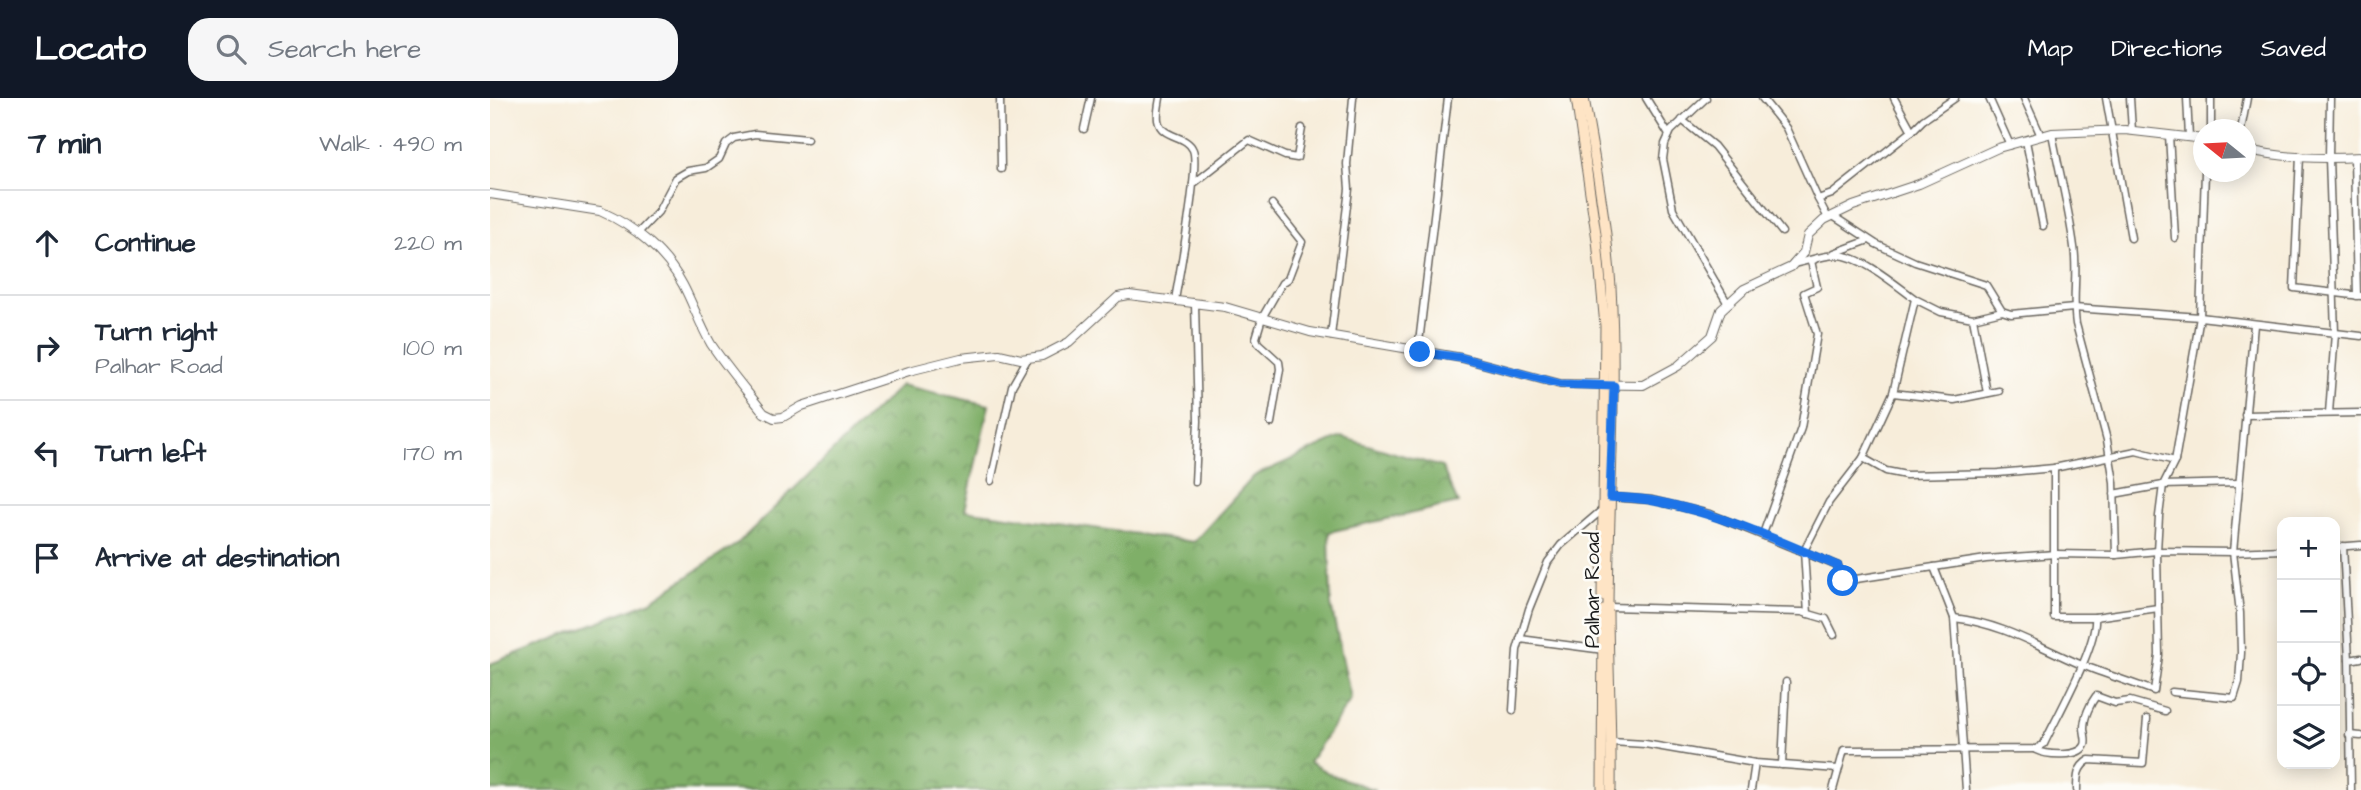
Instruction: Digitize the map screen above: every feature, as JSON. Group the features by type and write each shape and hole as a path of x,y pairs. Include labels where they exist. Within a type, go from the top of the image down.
{"main road":[{"name":"Palhar Road","path":"1576,98 1597,240 1609,386 1602,510 1605,650 1602,790"},
{"name":"Palhar Road","path":"1584,98 1598,176 1611,285 1610,497 1605,650 1611,790"}],"street":[{"path":"1000,98 1001,169"},
{"path":"1084,129 1091,98"},
{"path":"1160,98 1158,120 1164,132 1189,143 1194,151 1193,184 1175,300"},
{"path":"1331,336 1349,190 1347,164 1353,98"},
{"path":"1418,351 1448,98"},
{"path":"1646,98 1669,135"},
{"path":"1706,98 1669,135 1663,159 1673,209 1728,304"},
{"path":"1762,98 1786,128 1818,199 1830,217 1915,262 1986,285 2002,311"},
{"path":"1894,98 1912,131"},
{"path":"1818,199 1832,194 1923,120 1955,98"},
{"path":"1989,98 2010,145"},
{"path":"2024,98 2041,136"},
{"path":"2106,98 2131,238"},
{"path":"2130,98 2132,131"},
{"path":"2187,98 2189,137"},
{"path":"2211,98 2211,119"},
{"path":"2243,119 2247,98"},
{"path":"2329,413 2334,333 2330,98"},
{"path":"1682,120 1714,146 1782,232"},
{"path":"1193,184 1249,140 1285,156 1297,158 1302,128"},
{"path":"1793,264 1804,252 1808,235 1830,217 1853,206 1919,184 1998,148 2052,134 2132,131 2193,138"},
{"path":"638,233 658,212 677,178 719,159 726,144 734,138 755,134 807,139"},
{"path":"2052,134 2074,246 2074,308 2109,455 2114,494 2116,555"},
{"path":"2169,135 2175,238"},
{"path":"2026,141 2043,226"},
{"path":"2256,152 2329,158 2357,157 2359,296 2294,288 2300,156"},
{"path":"1954,618 2003,628 2081,664 2154,691 2159,655 2157,551 2163,485 2175,461 2200,317 2205,182"},
{"path":"490,194 525,197 600,211 617,218 638,233 668,263 682,284 711,344 764,413 774,418 783,417 802,405 909,371 961,358 999,354 1021,359 1042,356 1069,342 1118,297 1129,295 1225,307 1331,336 1462,358 1560,384 1643,385 1678,366 1712,336 1721,310 1744,289 1793,264 1840,255 1857,261 1915,299 1941,312 1973,318 2002,311 2011,314 2074,308 2200,317 2361,336"},
{"path":"1271,423 1279,362 1256,338 1262,318 1282,282 1289,279 1302,242 1272,204"},
{"path":"1811,261 1870,240"},
{"path":"1763,534 1801,428 1817,334 1804,293 1817,287 1811,261"},
{"path":"1808,614 1804,551 1829,502 1863,458 1893,393 1915,299"},
{"path":"1195,304 1198,421 1195,482"},
{"path":"1973,318 1987,393"},
{"path":"2172,692 2234,698 2239,682 2240,613 2233,552 2254,325"},
{"path":"992,481 1012,386 1028,358"},
{"path":"1893,393 1954,400 1999,391"},
{"path":"2245,415 2361,413"},
{"path":"1863,458 1886,471 1906,475 1998,473 2054,468 2136,451 2175,461"},
{"path":"2054,468 2054,617 2095,617 2158,608"},
{"path":"2114,494 2163,485 2239,483"},
{"path":"1610,497 1652,500 1699,512 1763,534 1838,566 1843,581 1986,559 2056,554 2277,550"},
{"path":"1513,710 1515,662 1520,639 1548,562 1561,545 1602,510"},
{"path":"2340,546 2361,545"},
{"path":"2343,546 2349,662 2351,790"},
{"path":"1934,567 1954,618 1966,790"},
{"path":"1608,607 1808,614 1826,620 1835,635"},
{"path":"2036,750 2044,744 2094,635 2095,617"},
{"path":"1520,639 1605,650"},
{"path":"2349,662 2361,658"},
{"path":"1782,765 1786,682"},
{"path":"1833,790 1844,750 2036,750 2044,754 2058,755 2082,748 2085,742 2085,722 2096,696 2115,703 2130,701 2165,711"},
{"path":"2077,790 2077,774 2081,765 2089,760 2143,764 2147,719"},
{"path":"2349,735 2361,736"},
{"path":"1611,742 1645,744 1755,763 1838,769"},
{"path":"1751,790 1755,763"}],"green space":[{"path":"901,385 989,405 965,510 1194,542 1254,476 1341,437 1442,467 1458,503 1329,532 1331,605 1351,699 1309,762 1332,775 1375,790 490,790 490,664 649,602 737,544"}],"route":[{"path":"1420,352 1462,358 1560,384 1614,386 1610,497 1652,500 1710,514 1838,566 1843,581"}]}
